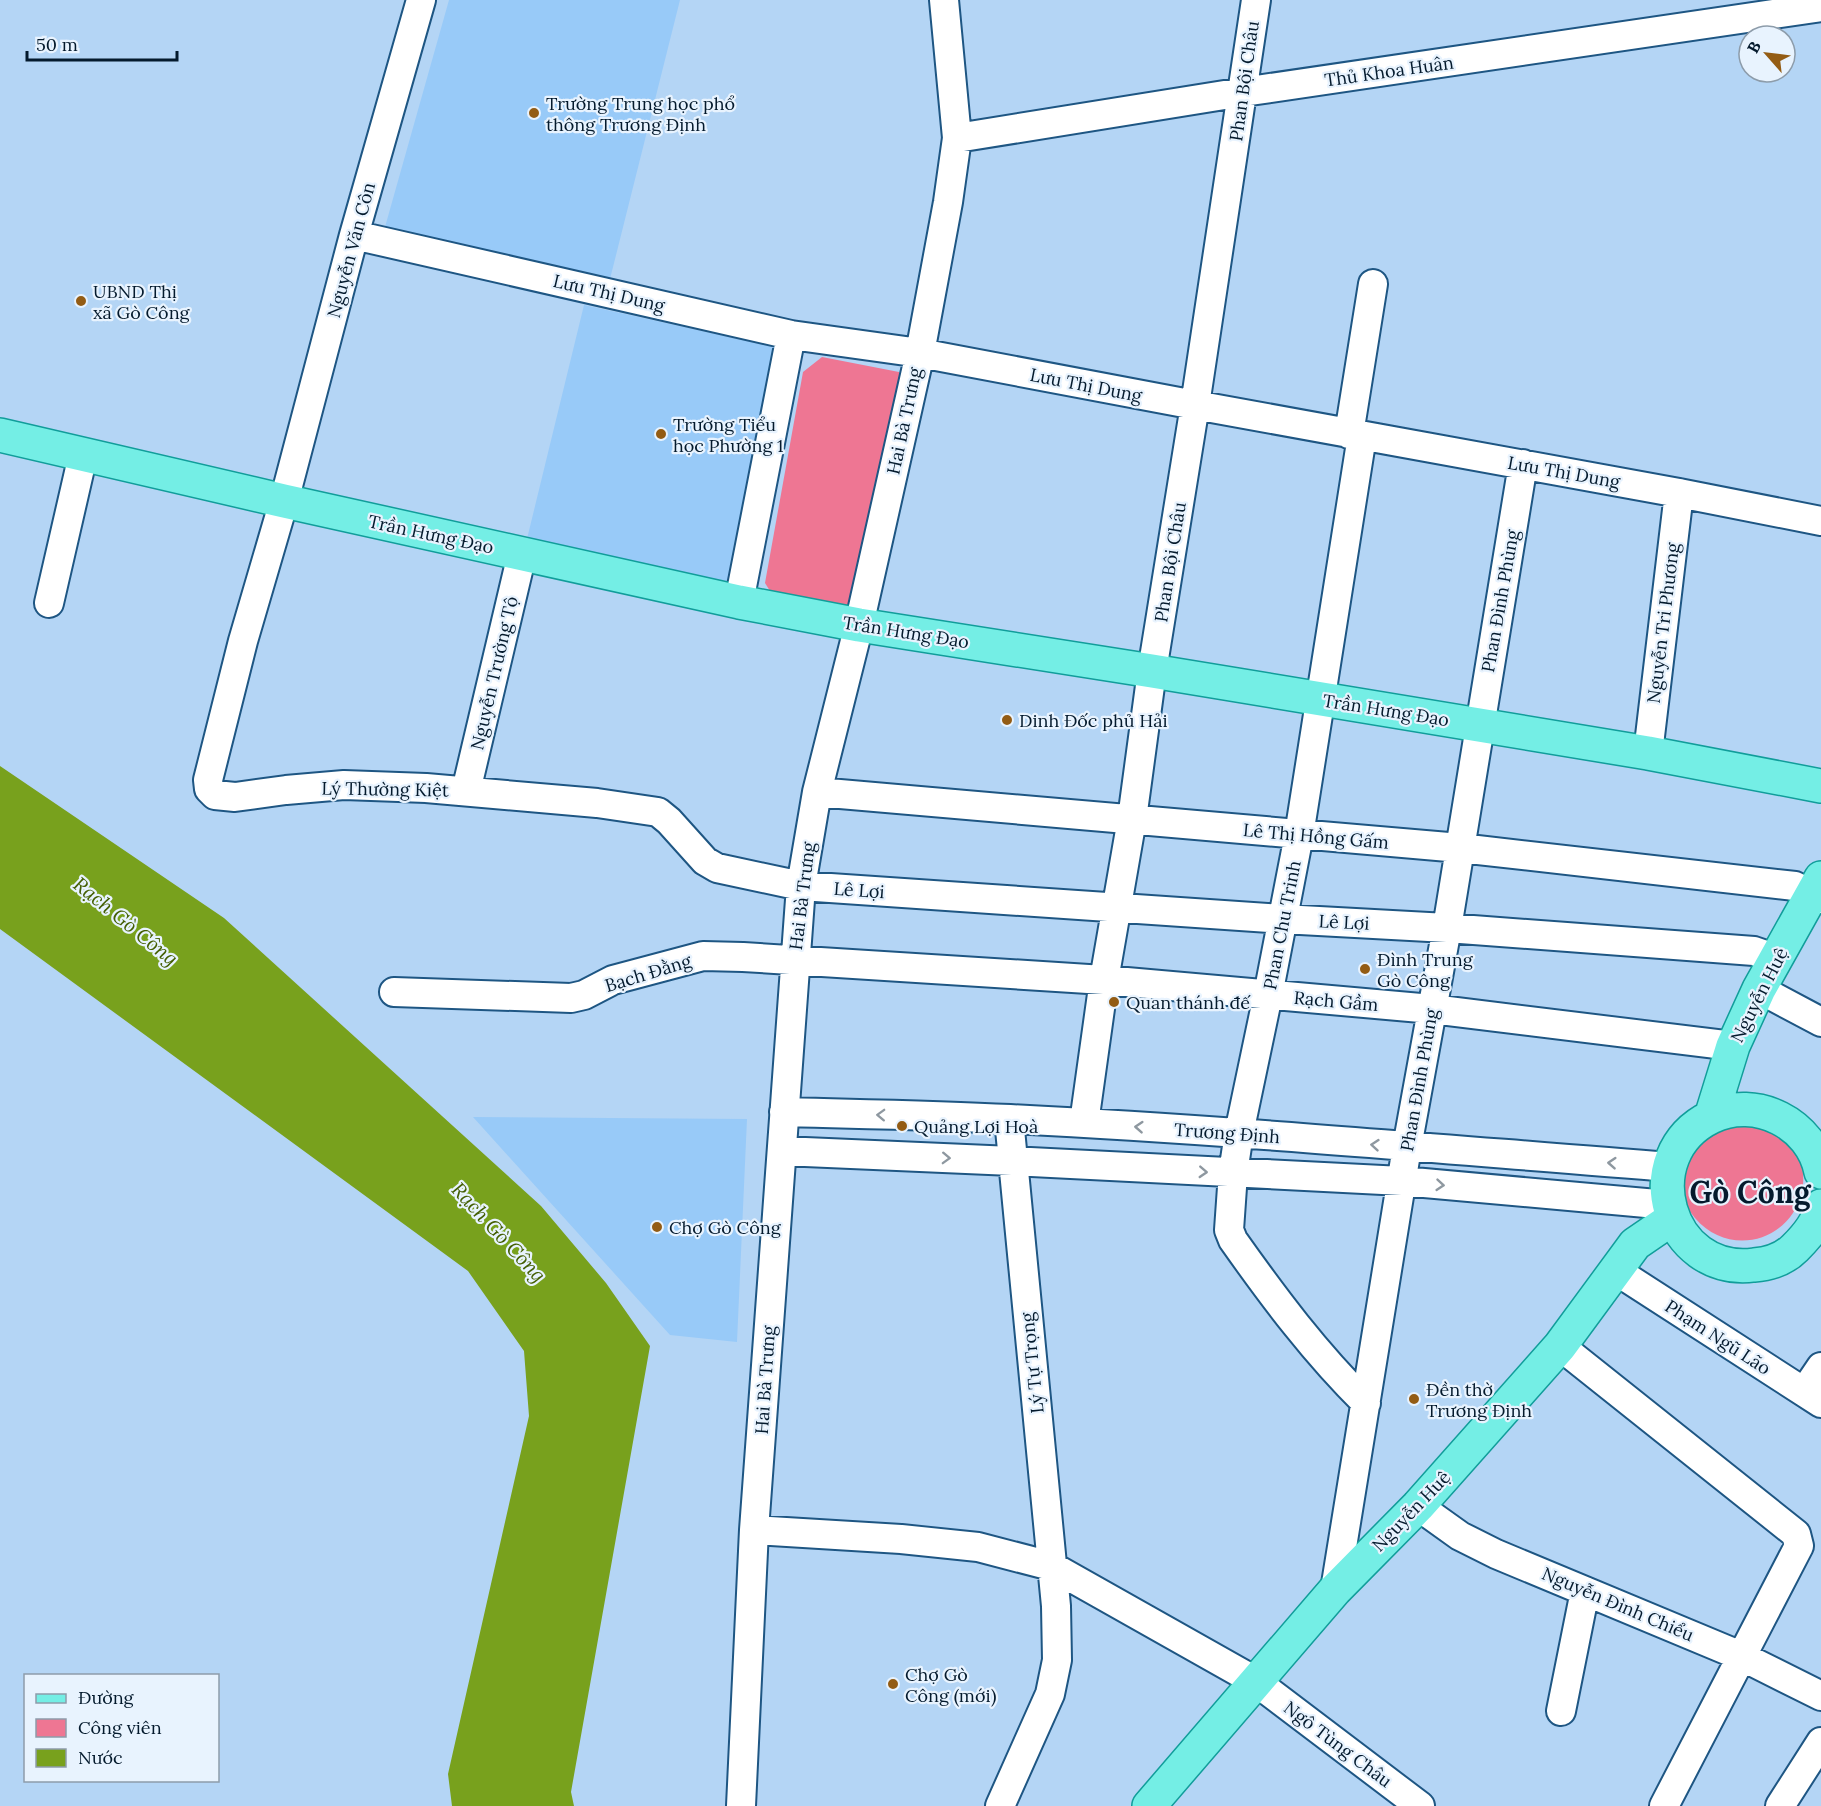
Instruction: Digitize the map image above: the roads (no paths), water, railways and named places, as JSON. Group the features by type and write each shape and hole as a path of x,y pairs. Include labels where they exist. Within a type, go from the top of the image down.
{"main road":[{"name":"Trần Hưng Đạo","path":"0,435 522,554 740,602 859,625 1648,753 1821,786"},
{"name":"Nguyễn Huệ","path":"1711,1117 1733,1046 1759,989 1818,891"},
{"path":"1821,1172 1819,1160 1805,1137 1786,1120 1762,1111 1736,1110 1711,1117 1689,1132 1674,1154 1667,1179 1670,1211 1677,1228 1694,1248 1716,1262 1741,1267 1767,1264 1790,1252 1809,1234 1821,1211 1821,1206"},
{"name":"Nguyễn Huệ","path":"1149,1806 1335,1590 1418,1506 1560,1346 1635,1244 1670,1211"}],"street":[{"name":"Nguyễn Văn Côn","path":"284,501 354,235 422,0"},
{"name":"Hai Bà Trưng","path":"741,1806 754,1530 801,886 817,792 859,625 920,353 948,202 957,138 944,0"},
{"name":"Phan Bội Châu","path":"1084,1123 1104,980 1132,819 1152,671 1256,0"},
{"name":"Thủ Khoa Huân","path":"957,138 1243,92 1821,8"},
{"name":"Lưu Thị Dung","path":"354,235 791,335 920,353 1821,521"},
{"name":"Phan Chu Trinh","path":"1366,1403 1332,1370 1274,1298 1233,1240 1229,1230 1233,1173 1239,1133 1299,835 1322,700 1373,284"},
{"path":"740,602 791,335"},
{"path":"49,603 83,455"},
{"name":"Phan Đình Phùng","path":"1335,1590 1407,1147 1447,928 1523,464"},
{"name":"Nguyễn Tri Phương","path":"1648,753 1679,493"},
{"name":"Lý Thường Kiệt","path":"284,501 243,640 208,780 209,789 215,795 229,797 344,785 466,791 597,803 658,812 669,820 705,861 717,868 801,886"},
{"name":"Nguyễn Trường Tộ","path":"466,791 522,554"},
{"name":"Lê Thị Hồng Gấm","path":"817,792 1460,848 1795,886 1818,891"},
{"name":"Lê Lợi","path":"801,886 1447,928 1754,951 1777,959"},
{"name":"Bạch Đằng","path":"394,992 571,998 584,995 613,980 704,957 795,960"},
{"name":"Rạch Gầm","path":"795,960 1104,980 1432,1009 1708,1041 1733,1046"},
{"path":"1759,989 1821,1022"},
{"name":"Trương Định","path":"784,1112 1084,1123 1670,1167"},
{"name":"Lý Tự Trọng","path":"1000,1806 1050,1694 1057,1660 1056,1606 1009,1119"},
{"path":"782,1151 1402,1181 1670,1211"},
{"name":"Phạm Ngũ Lão","path":"1615,1270 1813,1397"},
{"path":"1560,1346 1797,1534 1799,1546 1664,1806"},
{"path":"1813,1397 1821,1367"},
{"name":"Nguyễn Đình Chiểu","path":"1418,1506 1460,1536 1496,1554 1741,1656 1821,1696"},
{"path":"754,1530 901,1539 978,1547 1051,1566 1255,1681"},
{"path":"1561,1711 1585,1591"},
{"name":"Ngô Tùng Châu","path":"1255,1681 1420,1806"},
{"path":"1780,1806 1812,1777 1821,1742"}],"water":[{"name":"Rạch Gò Công","path":"0,766 224,918 541,1206 606,1283 650,1346 571,1792 574,1806 452,1806 448,1774 529,1416 524,1351 468,1271 0,929"}],"place":[{"name":"Trường Trung học phổ thông Trương Định","path":"534,113"},
{"name":"UBND Thị xã Gò Công","path":"81,301"},
{"name":"Trường Tiểu học Phường 1","path":"661,434"},
{"name":"Dinh Đốc phủ Hải","path":"1007,720"},
{"name":"Đình Trung Gò Công","path":"1365,969"},
{"name":"Quan thánh đế","path":"1114,1002"},
{"name":"Quảng Lợi Hoà","path":"902,1126"},
{"name":"Chợ Gò Công","path":"657,1227"},
{"name":"Đền thờ Trương Định","path":"1414,1399"},
{"name":"Chợ Gò Công (mới)","path":"893,1684"}],"district":[{"name":"Gò Công","path":"1750,1192"}]}
